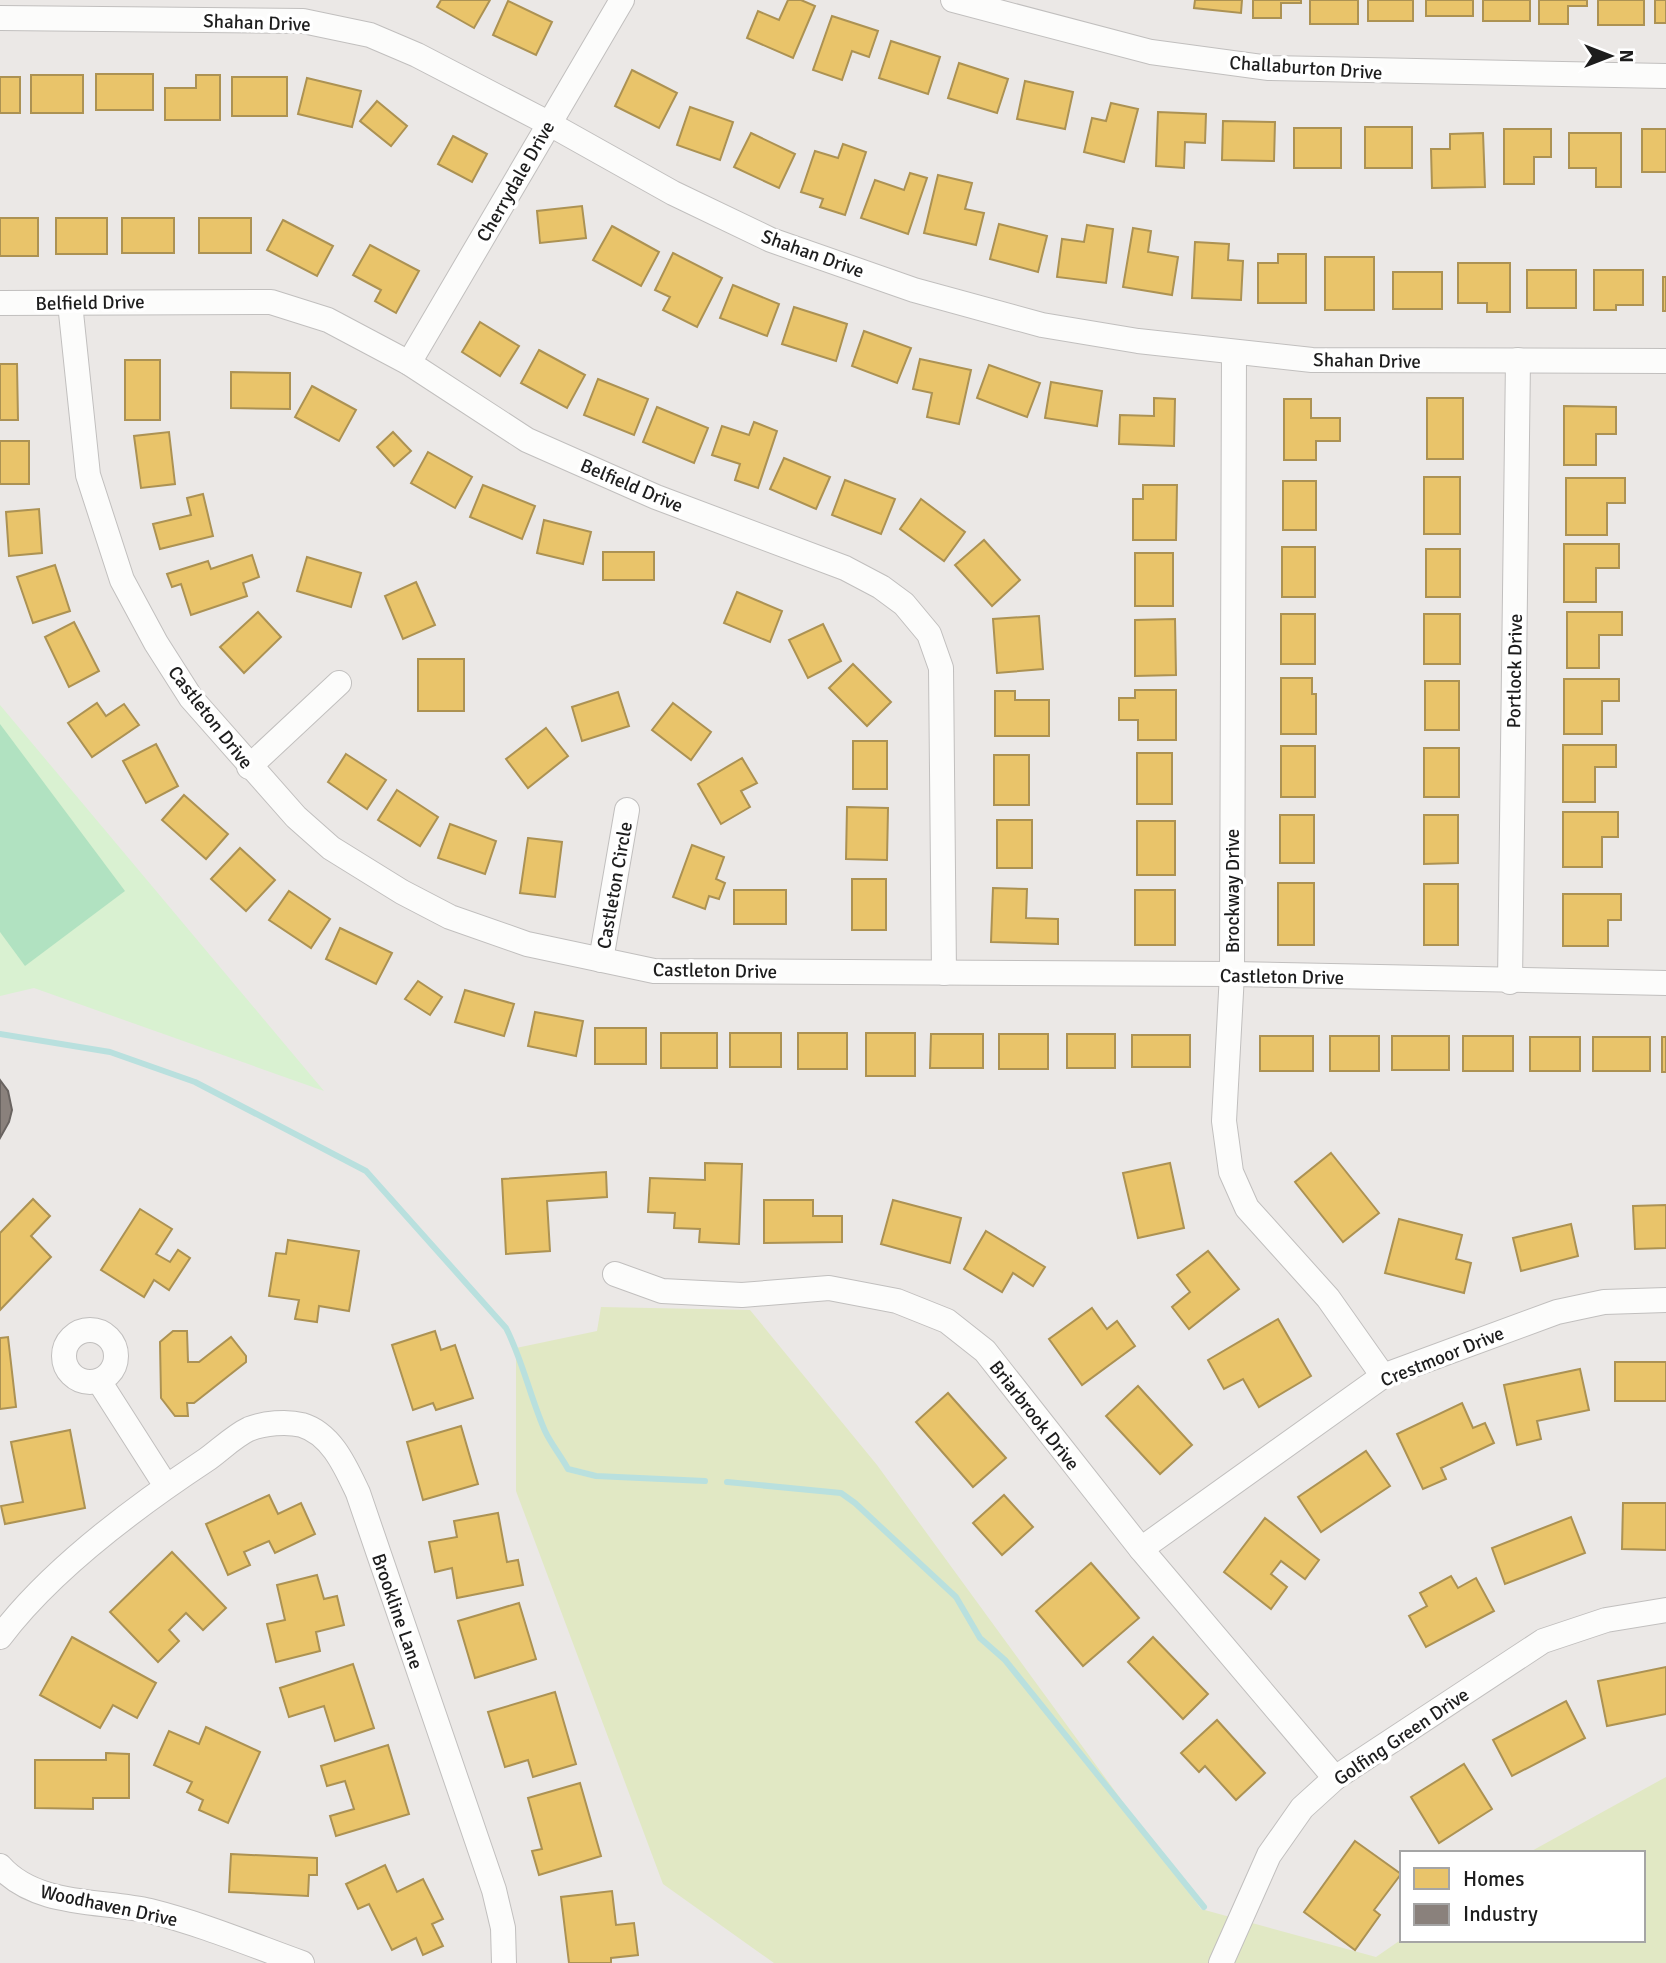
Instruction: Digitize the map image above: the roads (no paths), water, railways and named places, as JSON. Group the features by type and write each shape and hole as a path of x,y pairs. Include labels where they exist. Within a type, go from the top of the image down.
{"street":[{"name":"Cherrydale Drive","path":"409,363 622,0"},
{"name":"Challaburton Drive","path":"953,0 1151,52 1269,68 1666,76"},
{"name":"Shahan Drive","path":"0,18 303,21 370,35 416,55 548,123 673,193 772,240 914,290 1042,325 1138,341 1312,360 1666,361"},
{"name":"Belfield Drive","path":"0,303 271,302 328,320 409,363 527,440 656,497 845,568 904,604 929,634 941,668 944,973"},
{"name":"Castleton Drive","path":"70,303 88,475 122,580 156,643 191,698 249,768 296,817 331,848 402,892 450,917 527,944 654,971 1232,974 1510,982 1666,983"},
{"name":"Brockway Drive","path":"1234,353 1232,974 1224,1121 1231,1172 1247,1208 1328,1298 1383,1376"},
{"name":"Portlock Drive","path":"1510,982 1518,360"},
{"path":"249,768 339,683"},
{"name":"Castleton Circle","path":"601,960 628,810"},
{"name":"Briarbrook Drive","path":"615,1274 662,1291 742,1295 829,1288 897,1301 947,1321 985,1351 1141,1549 1335,1778"},
{"name":"Crestmoor Drive","path":"1141,1549 1383,1376 1558,1312 1604,1302 1666,1300"},
{"path":"0,1637 25,1603 166,1486 99,1381"},
{"name":"Brookline Lane","path":"166,1486 249,1429 280,1423 303,1425 323,1436 340,1457 358,1493 494,1890 503,1927 504,1963"},
{"name":"Golfing Green Drive","path":"1222,1963 1269,1855 1302,1808 1335,1778 1542,1641 1606,1620 1666,1610"},
{"name":"Woodhaven Drive","path":"0,1866 9,1877 35,1890 149,1911 302,1963"}],"waterway":[{"path":"0,1034 110,1052 195,1082 366,1171 506,1328 545,1431 568,1469 596,1476 705,1481"},
{"path":"727,1482 841,1493 855,1503 956,1597 980,1638 1005,1660 1204,1907"}]}
